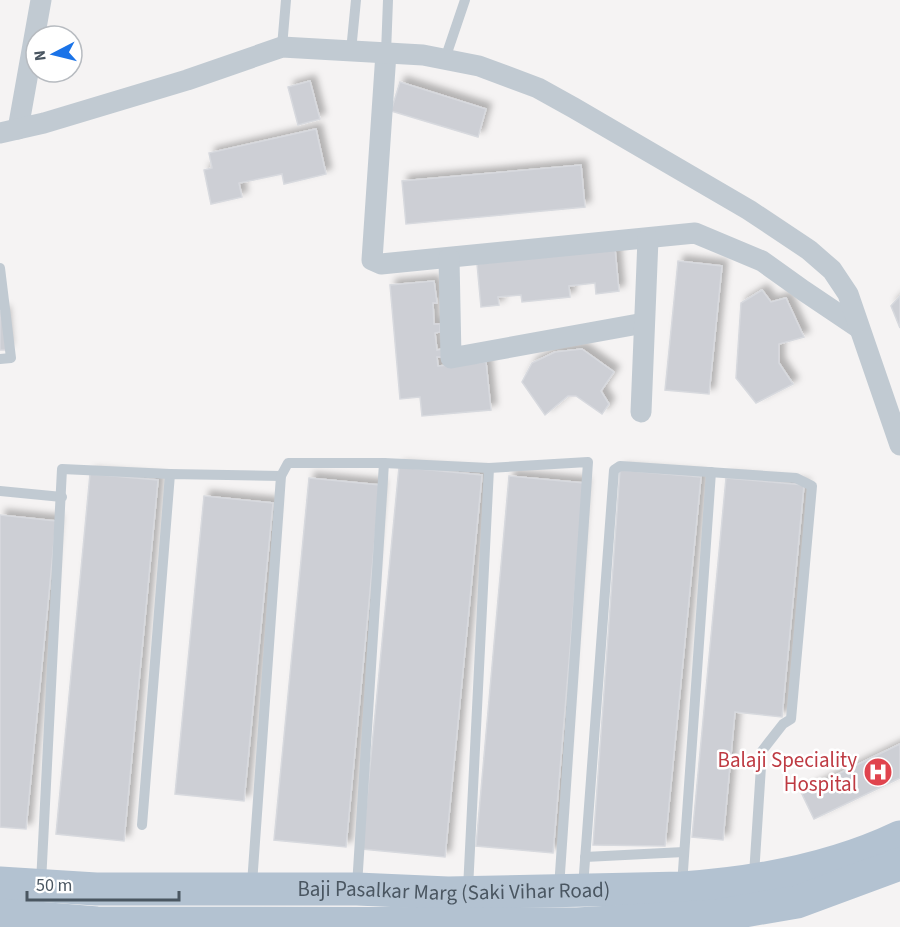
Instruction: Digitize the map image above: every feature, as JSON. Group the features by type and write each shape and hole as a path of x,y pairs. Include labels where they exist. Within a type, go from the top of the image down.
{"main road":[{"name":"Baji Pasalkar Marg (Saki Vihar Road)","path":"0,883 96,889 357,890 468,893 682,888 715,886 792,873 870,852 900,837"},
{"name":"Baji Pasalkar Marg (Saki Vihar Road)","path":"0,915 97,923 588,923 715,916 797,902 900,864"}],"street":[{"path":"41,0 9,131 187,80 282,47 387,52 445,59 479,66 538,88 749,210 809,250 832,270 848,294 900,445"},
{"path":"387,52 372,260 381,264 695,233 762,261 859,328"},
{"path":"641,412 648,239"},
{"path":"449,258 451,358 644,323"}],"lane":[{"path":"282,47 286,0"},
{"path":"351,51 356,0"},
{"path":"387,52 388,0"},
{"path":"445,59 465,0"},
{"path":"0,268 11,358 0,359"},
{"path":"252,891 281,476 288,463 384,463 489,468 588,462 571,891"},
{"path":"357,890 384,463"},
{"path":"571,891 585,857 614,470 620,466 796,478 812,486 791,719 783,724 762,751 754,880"},
{"path":"468,893 489,468"},
{"path":"41,886 62,470 281,476"},
{"path":"682,888 711,472"},
{"path":"142,825 170,474"},
{"path":"0,491 62,497"},
{"path":"585,857 684,852"}],"building":[{"path":"310,81 320,119 298,125 288,87"},
{"path":"400,82 486,109 478,137 391,111"},
{"path":"316,129 326,174 284,184 282,174 239,183 242,197 211,204 204,170 212,168 209,153"},
{"path":"581,165 585,207 406,224 402,181"},
{"path":"615,249 619,291 596,294 595,283 569,286 570,297 522,302 521,295 498,297 499,305 481,307 477,264"},
{"path":"678,261 722,266 709,394 665,390"},
{"path":"434,281 437,303 433,303 434,324 440,324 440,332 435,333 437,350 442,349 442,357 437,357 438,366 486,362 491,410 422,416 420,397 400,399 390,285"},
{"path":"762,290 771,302 786,298 804,337 779,344 779,363 793,384 756,403 736,378 741,303"},
{"path":"900,296 900,328 891,306"},
{"path":"0,312 4,312 7,350 0,350"},
{"path":"582,349 614,372 601,391 609,404 602,414 576,396 568,396 545,415 522,382 532,363 555,352"},
{"path":"399,467 482,475 445,857 362,849"},
{"path":"620,470 701,477 665,846 593,845"},
{"path":"90,474 158,480 124,841 56,834"},
{"path":"509,476 584,483 553,853 476,846"},
{"path":"309,478 380,485 346,847 274,840"},
{"path":"726,478 804,485 782,717 735,712 723,840 692,837"},
{"path":"204,496 273,503 244,801 175,794"},
{"path":"0,515 56,521 26,829 0,827"},
{"path":"900,744 900,778 814,819 801,792"}],"place":[{"name":"Balaji Speciality Hospital","path":"878,772"}]}
